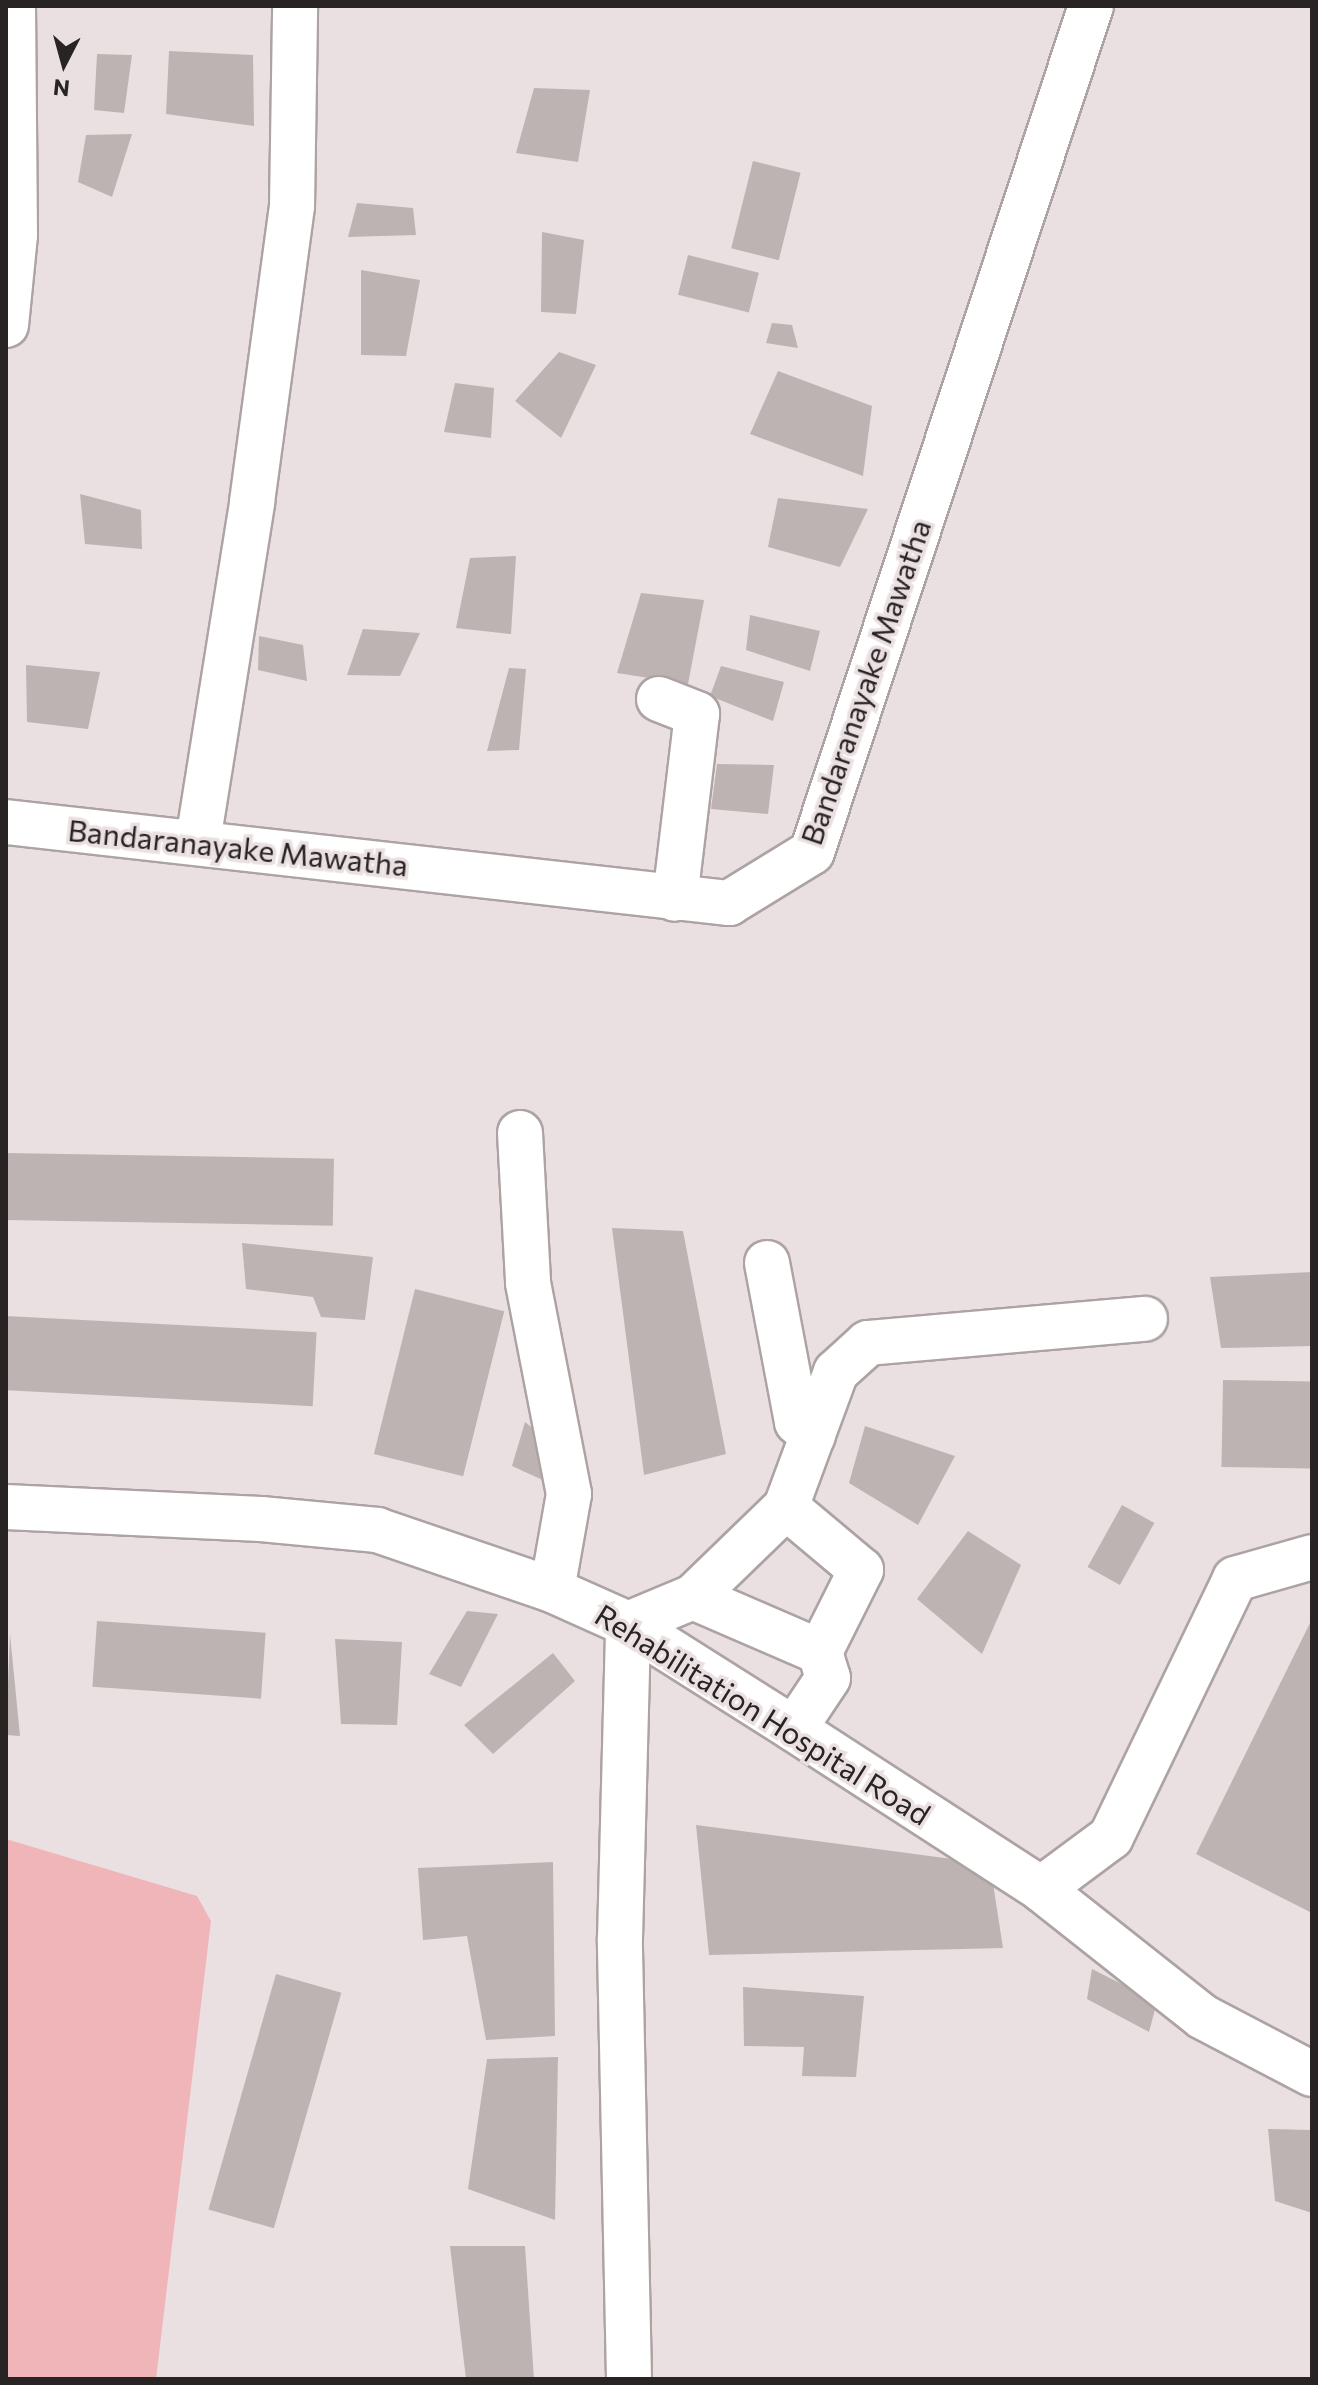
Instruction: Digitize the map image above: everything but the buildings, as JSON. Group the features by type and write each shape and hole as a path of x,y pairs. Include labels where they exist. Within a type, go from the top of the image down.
{"street":[{"path":"6,325 15,235 13,6"},
{"path":"198,841 252,502 292,206 295,6"},
{"name":"Bandaranayake Mawatha","path":"6,822 198,841 729,903 812,852 1091,6"},
{"path":"659,699 697,714 675,899"},
{"path":"520,1133 528,1283 569,1494 552,1590"},
{"path":"767,1263 797,1422 813,1436"},
{"path":"629,2379 620,1938 628,1624 693,1597 786,1507 836,1372 868,1343 1145,1319"},
{"name":"Rehabilitation Hospital Road","path":"6,1507 261,1519 377,1530 552,1590 628,1624 794,1729 1041,1889 1203,2017 1312,2074"},
{"path":"786,1507 861,1570 820,1652 828,1678 794,1729"},
{"path":"1041,1889 1111,1837 1235,1579 1312,1557"},
{"path":"693,1597 820,1652"}],"shaded area":[{"path":"6,1839 197,1896 211,1921 156,2379 6,2379"}]}
